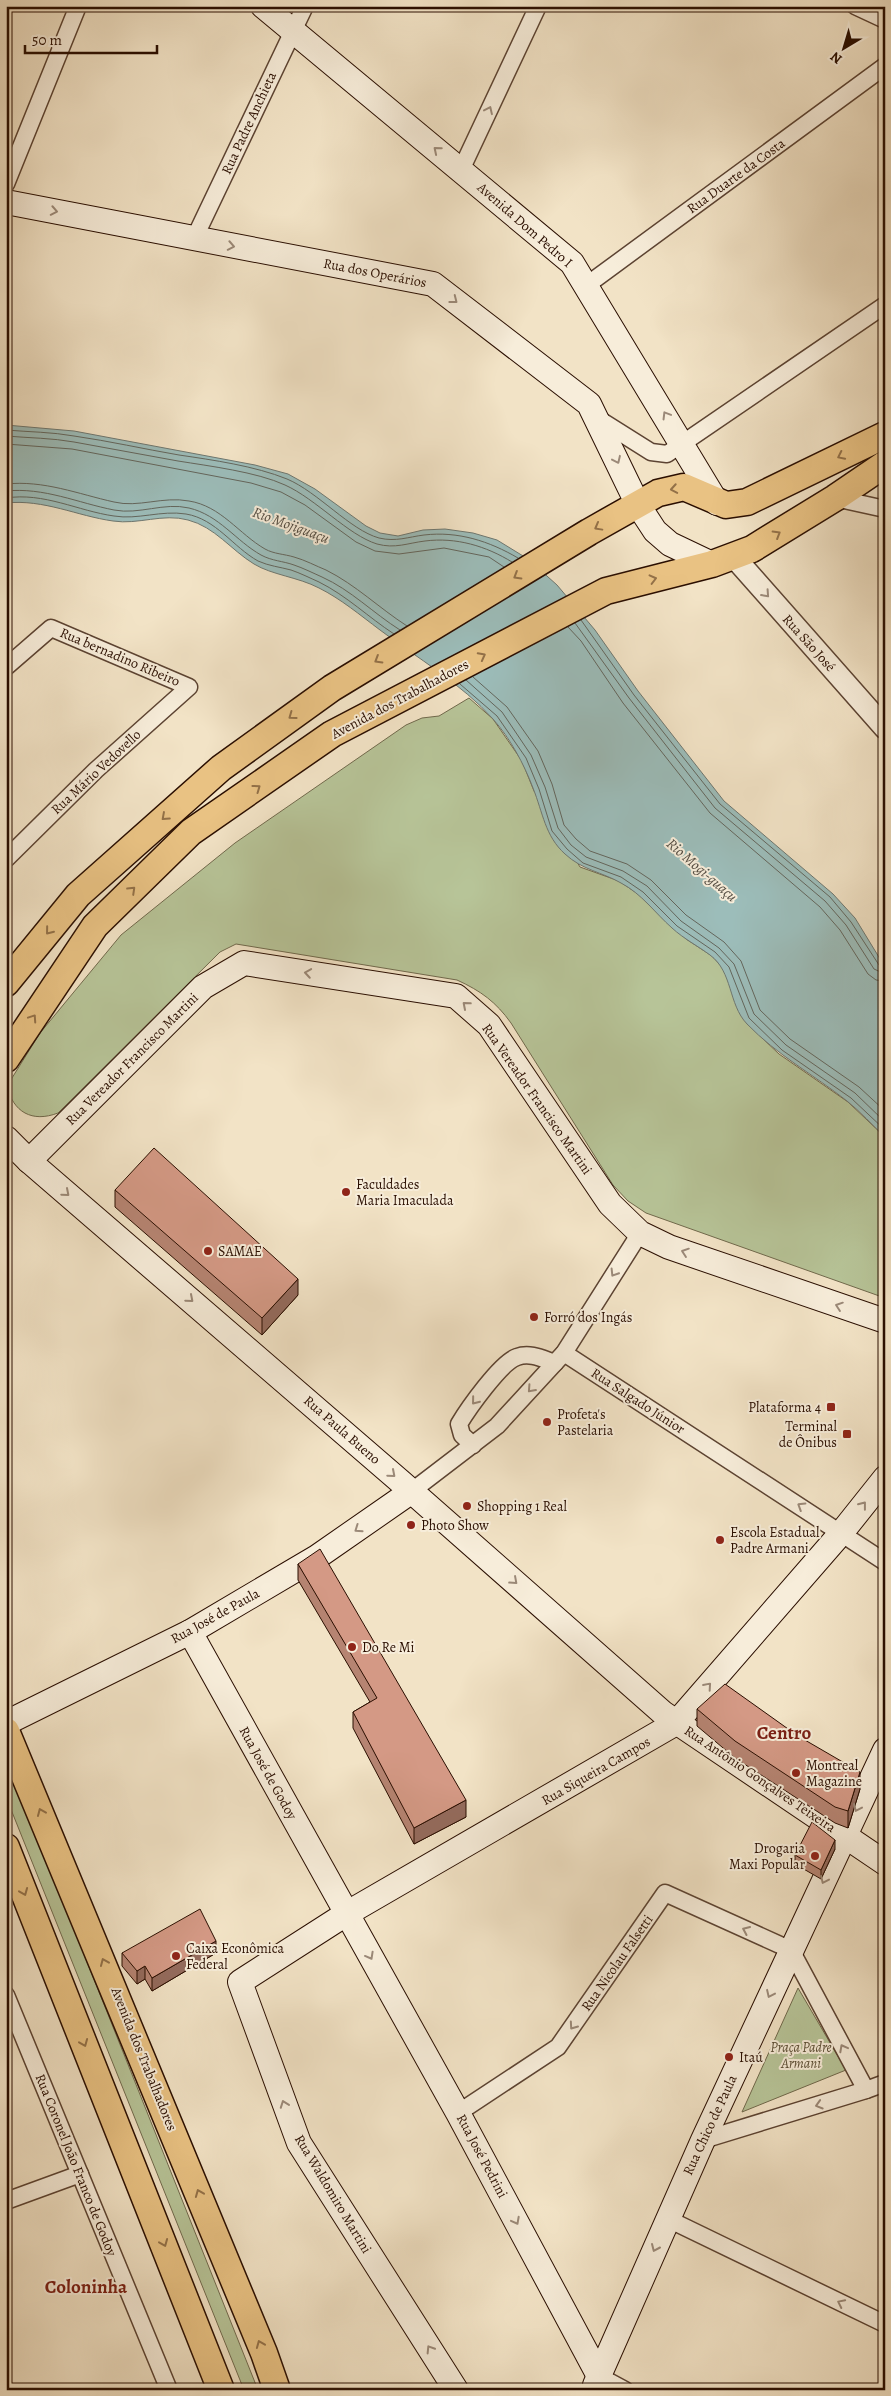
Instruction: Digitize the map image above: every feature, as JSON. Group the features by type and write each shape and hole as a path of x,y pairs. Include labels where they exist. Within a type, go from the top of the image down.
{"main road":[{"name":"Avenida Dom Pedro I","path":"264,6 572,263 717,503"},
{"name":"Rua dos Operários","path":"6,202 433,284 589,404 638,505 654,530 670,544 723,561"},
{"path":"6,983 78,895 221,768 332,688 658,493 684,487 717,503 726,505 748,502 885,435"},
{"name":"Avenida dos Trabalhadores","path":"6,1059 95,926 191,832 332,734 606,591 723,561 835,498 885,464"},
{"name":"Rua Vereador Francisco Martini","path":"29,1162 203,987 244,963 456,996 489,1025 610,1204 640,1233 669,1247 885,1322"},
{"name":"Rua Paula Bueno","path":"6,1138 29,1162 412,1491 676,1724"},
{"name":"Rua Siqueira Campos","path":"240,1982 346,1914 676,1724 842,1532 885,1478"},
{"name":"Rua José de Paula","path":"6,1723 190,1632 318,1557 412,1491"},
{"name":"Rua José de Godoy","path":"190,1632 346,1914"},
{"name":"Rua Antônio Gonçalves Teixeira","path":"676,1724 885,1863"},
{"name":"Avenida dos Trabalhadores","path":"6,1730 167,2116 264,2353 277,2390"},
{"name":"Rua Chico de Paula","path":"596,2383 703,2140 885,1750"},
{"path":"6,1847 221,2390"},
{"name":"Rua José Pedrini","path":"346,1914 458,2112 596,2383"},
{"name":"Rua Waldomiro Martini","path":"240,1982 299,2143 456,2390"}],"street":[{"path":"6,184 78,6"},
{"name":"Rua Padre Anchieta","path":"194,239 305,6"},
{"path":"461,170 538,6"},
{"path":"855,6 885,20"},
{"name":"Rua Duarte da Costa","path":"587,285 885,66"},
{"path":"595,417 651,452 667,454 885,305"},
{"path":"835,498 885,509"},
{"name":"Rua São José","path":"723,561 885,728"},
{"name":"Rua bernadino Ribeiro","path":"6,666 51,628 189,687"},
{"name":"Rua Mário Vedovello","path":"6,859 96,770 189,687"},
{"path":"412,1491 497,1426 559,1358 640,1233"},
{"name":"Rua Salgado Júnior","path":"473,1445 462,1435 459,1424 494,1377 516,1356 559,1358 842,1532 885,1562"},
{"name":"Rua Nicolau Falsetti","path":"458,2112 558,2047 666,1893 791,1950"},
{"path":"791,1950 866,2090"},
{"name":"Rua Coronel João Franco de Godoy","path":"6,1995 169,2390"},
{"path":"703,2140 885,2083"},
{"path":"6,2201 80,2174"},
{"path":"668,2219 885,2324"},
{"path":"596,2383 625,2390"}],"green space":[{"path":"469,698 493,719 522,761 534,791 580,867 619,881 641,896 686,939 712,956 724,969 761,1037 779,1054 848,1102 885,1137 885,1298 646,1213 628,1201 613,1185 511,1023 500,1009 487,998 457,980 236,944 220,952 58,1113 49,1116 32,1116 19,1109 14,1103 7,1086 40,1033 121,935 235,843 406,725 422,718 439,716"},
{"path":"6,1759 258,2390 244,2390 6,1797"},
{"name":"Praça Padre Armani","path":"798,1988 846,2070 742,2112"}],"water":[{"path":"6,425 74,431 255,465 288,474 315,489 366,526 380,533 398,536 423,530 445,529 473,533 497,540 528,559 557,585 595,630 638,691 724,801 833,894 855,918 885,967 885,1137 847,1101 783,1055 747,1024 736,1007 723,970 710,955 677,932 629,887 578,864 558,847 545,824 529,779 511,743 493,719 454,683 335,597 311,584 261,568 215,533 198,523 179,518 122,522 100,519 34,503 6,503"}],"building":[{"name":"SAMAE","path":"154,1148 298,1279 262,1318 115,1190"},
{"name":"Do Re Mi","path":"320,1549 466,1800 414,1828 353,1712 377,1698 298,1564"},
{"name":"Montreal Magazine","path":"725,1684 798,1736 860,1772 848,1811 835,1807 735,1741 697,1709"},
{"name":"Drogaria Maxi Popular","path":"812,1822 835,1840 821,1870 795,1855"},
{"name":"Caixa Econômica Federal","path":"200,1909 216,1941 152,1978 145,1966 137,1971 122,1953"}],"place":[{"name":"Faculdades Maria Imaculada","path":"346,1192"},
{"name":"SAMAE","path":"208,1251"},
{"name":"Forró dos Ingás","path":"534,1317"},
{"name":"Plataforma 4","path":"831,1407"},
{"name":"Profeta's Pastelaria","path":"547,1422"},
{"name":"Terminal de Ônibus","path":"847,1434"},
{"name":"Shopping 1 Real","path":"467,1506"},
{"name":"Photo Show","path":"411,1525"},
{"name":"Escola Estadual Padre Armani","path":"720,1540"},
{"name":"Do Re Mi","path":"352,1647"},
{"name":"Montreal Magazine","path":"796,1773"},
{"name":"Drogaria Maxi Popular","path":"815,1856"},
{"name":"Caixa Econômica Federal","path":"176,1956"},
{"name":"Itaú","path":"729,2057"}],"district":[{"name":"Centro","path":"784,1733"},
{"name":"Coloninha","path":"86,2287"}],"water label":[{"name":"Rio Mojiguaçu","path":"291,525"},
{"name":"Rio Mogi-guaçu","path":"702,870"}]}
